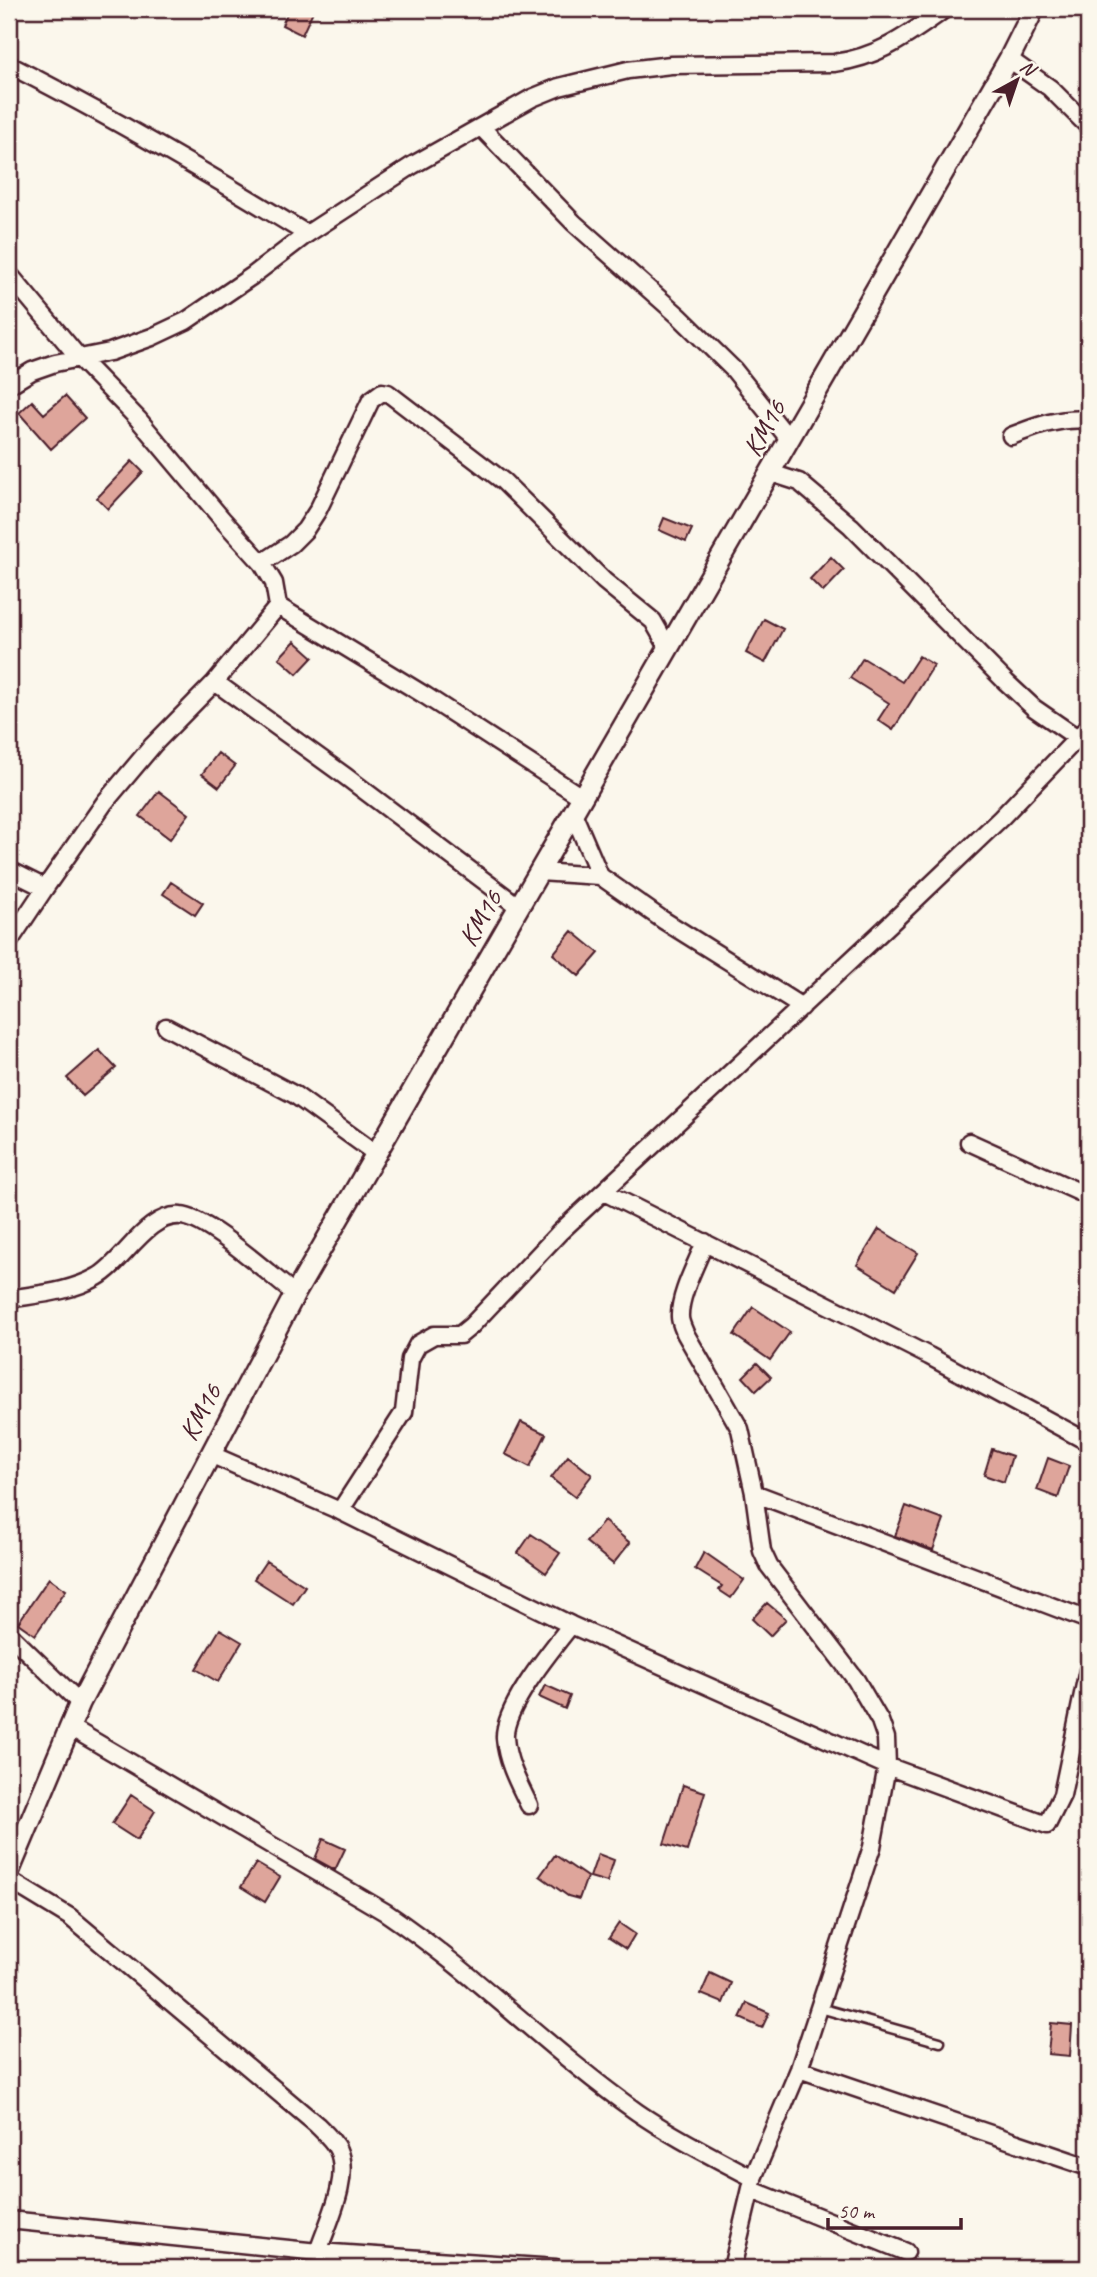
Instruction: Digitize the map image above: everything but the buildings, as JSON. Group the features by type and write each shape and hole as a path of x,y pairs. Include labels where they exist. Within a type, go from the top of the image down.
{"street":[{"path":"9,385 32,371 121,348 187,321 306,234 413,165 533,98 559,87 628,70 671,65 834,63 859,60 883,51 944,9"},
{"name":"KM16","path":"9,1872 80,1703 295,1294 771,473 1009,59 1034,9"},
{"path":"1009,59 1050,88 1088,126"},
{"path":"9,65 114,120 306,234"},
{"path":"481,127 574,223 679,316 734,370 789,439"},
{"path":"9,274 80,359 138,419 262,563 274,583 278,606 426,696 578,806 600,876"},
{"path":"262,563 291,544 304,530 318,510 371,400 382,392 388,393 503,481 604,580 653,621 669,649"},
{"path":"1011,436 1052,421 1074,418 1088,420"},
{"path":"340,1511 404,1412 411,1359 418,1344 434,1335 460,1335 471,1326 559,1233 802,1007 1001,818 1084,735 1034,708 851,526 799,482 771,473"},
{"path":"9,942 105,802 153,746 215,682 278,606"},
{"path":"215,682 519,906"},
{"path":"9,870 44,888"},
{"path":"540,872 600,876 663,920 802,1007"},
{"path":"166,1027 295,1095 375,1153"},
{"path":"969,1142 1088,1196"},
{"path":"604,1192 929,1356 1088,1442"},
{"path":"9,1299 69,1289 99,1276 160,1219 181,1216 200,1221 295,1294"},
{"path":"705,1242 681,1304 680,1318 685,1333 740,1430 754,1493 762,1551 769,1566 856,1681 880,1721 886,1738 887,1766 872,1847 799,2069 752,2184 732,2268"},
{"path":"210,1454 340,1511 571,1625 887,1766 1047,1825 1062,1795 1088,1670"},
{"path":"754,1493 1088,1620"},
{"path":"529,1805 510,1764 505,1735 515,1707 531,1676 571,1625"},
{"path":"9,1634 80,1703"},
{"path":"70,1727 385,1912 431,1943 638,2113 752,2184 906,2252"},
{"path":"9,1880 70,1917 317,2125 338,2148 343,2165 341,2186 318,2252"},
{"path":"799,2069 1088,2167"},
{"path":"9,2220 318,2252 556,2268"}],"lane":[{"path":"820,2008 940,2042"}]}
